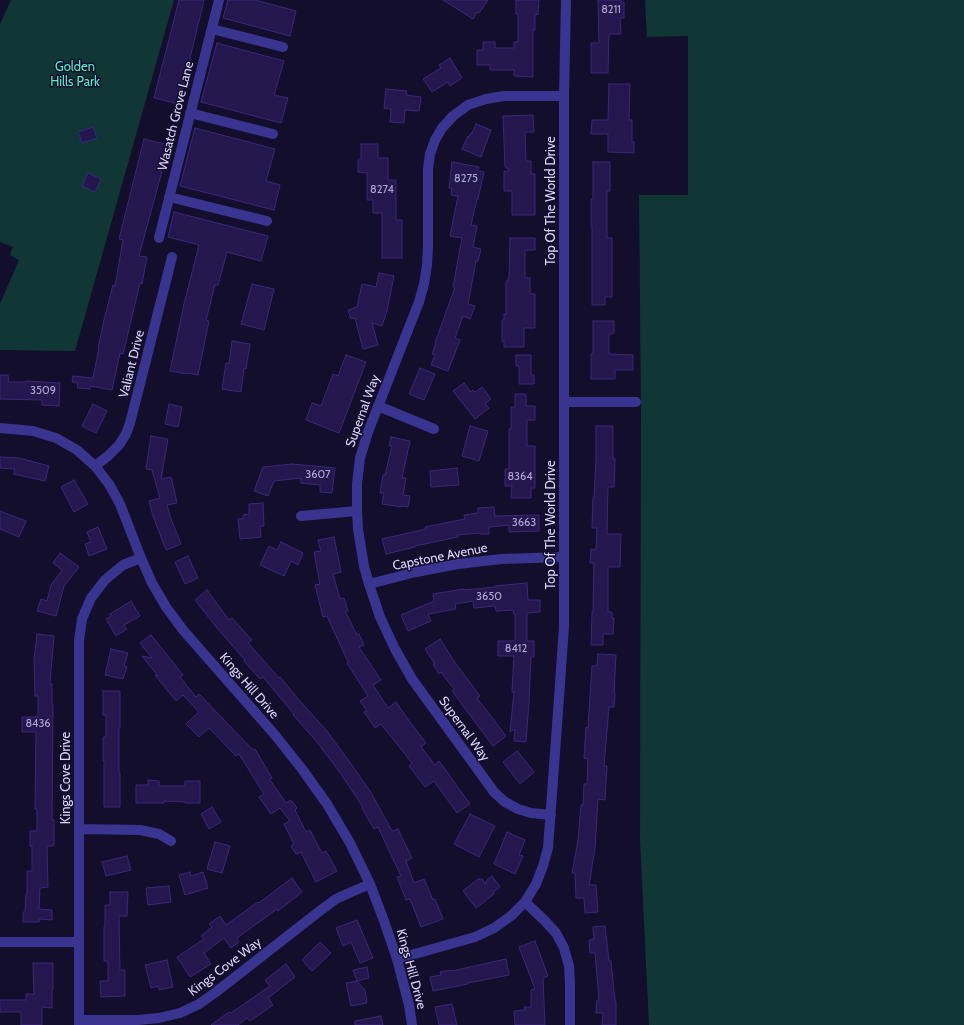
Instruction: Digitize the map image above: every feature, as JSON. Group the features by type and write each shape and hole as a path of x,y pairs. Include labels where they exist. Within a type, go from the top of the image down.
{"street":[{"name":"Wasatch Grove Lane","path":"159,238 219,0"},
{"name":"Top Of The World Drive","path":"397,959 475,937 494,928 511,916 525,902 536,884 548,848 564,626 564,96 566,0"},
{"path":"212,28 283,47"},
{"name":"Supernal Way","path":"551,815 531,813 518,809 505,802 494,792 412,679 395,649 380,617 369,584 361,547 357,510 357,484 360,458 368,432 419,302 424,284 428,246 428,169 430,154 435,140 442,128 453,116 468,105 486,99 504,96 564,96"},
{"path":"190,113 273,134"},
{"path":"169,198 267,221"},
{"name":"Valiant Drive","path":"95,466 119,445 126,434 172,257"},
{"path":"564,402 636,402"},
{"path":"378,406 434,428"},
{"name":"Kings Hill Drive","path":"0,428 33,431 56,438 77,450 95,466 110,484 120,504 140,558 166,607 183,630 275,735 327,804 350,843 370,884 397,959 409,1005 412,1025"},
{"path":"301,516 357,510"},
{"name":"Capstone Avenue","path":"369,584 416,572 458,564 501,559 564,557"},
{"name":"Kings Cove Drive","path":"79,1022 79,641 82,619 91,598 105,580 123,565 140,558"},
{"path":"79,829 140,830 158,834 171,841"},
{"name":"Kings Cove Way","path":"79,1022 160,1018 180,1013 200,1004 326,906 336,899 370,884"},
{"path":"525,902 556,933 564,948 569,966 570,1025"},
{"path":"0,942 79,942"}],"green space":[{"name":"Golden Hills Park","path":"11,0 174,0 75,351 0,350 0,304 19,260 10,255 13,247 0,242 0,24"},
{"path":"645,0 964,0 964,1025 649,1025 640,840 641,410 639,195 688,195 688,36 647,37"}],"building":[{"path":"179,0 204,0 179,104 154,98"},
{"path":"228,0 255,0 296,11 290,36 223,18"},
{"path":"443,0 488,0 473,19"},
{"path":"516,0 539,0 538,15 535,14 535,30 533,30 533,77 514,76 514,70 490,70 490,65 477,65 477,50 483,50 483,42 495,42 495,48 514,48 514,42 518,42 518,14 516,14"},
{"path":"598,0 621,0 621,2 624,2 624,18 620,18 621,34 609,34 608,73 591,73 591,43 599,43"},
{"path":"217,43 284,61 274,95 288,98 281,123 201,102"},
{"path":"450,58 462,78 450,86 448,82 432,92 423,79 441,68 439,65"},
{"path":"609,84 630,84 629,120 632,120 632,142 634,142 634,153 608,152 608,134 591,134 592,120 608,120"},
{"path":"386,89 407,91 406,95 421,97 419,111 405,110 404,123 390,122 391,109 384,108"},
{"path":"533,115 534,132 525,132 526,161 531,161 531,174 535,174 535,215 512,215 512,191 504,191 504,171 508,172 509,169 505,167 503,116"},
{"path":"476,124 491,130 481,157 462,149"},
{"path":"93,127 97,138 82,143 78,132"},
{"path":"195,128 275,149 266,181 280,185 274,210 180,186"},
{"path":"144,139 169,145 139,256 147,257 142,284 140,283 123,354 120,353 112,390 90,386 90,389 77,388 78,383 72,382 73,376 93,378 104,320 113,285 115,286 123,240 119,239"},
{"path":"361,144 378,144 378,158 388,158 388,180 396,180 396,220 402,220 402,258 382,258 382,213 373,213 373,200 367,200 367,173 358,172 358,160 361,160"},
{"path":"452,162 479,167 478,171 484,172 471,225 477,226 473,247 481,249 478,261 476,261 468,304 475,306 470,319 463,316 455,338 460,340 448,371 431,365 435,355 432,354 435,343 455,287 453,287 462,238 450,236 458,196 451,195 452,189 449,188"},
{"path":"593,162 610,162 610,191 607,191 607,238 612,238 612,297 605,297 605,305 592,305 591,199 593,199"},
{"path":"88,173 101,179 95,192 82,186"},
{"path":"174,212 268,236 261,261 227,252 218,285 215,285 206,320 209,321 198,375 170,371 184,304 199,245 168,237"},
{"path":"510,238 535,238 535,250 525,250 525,278 530,278 530,294 535,294 535,328 524,328 524,347 504,347 504,341 502,341 502,320 504,320 504,314 506,314 506,281 508,281 509,278"},
{"path":"379,273 394,276 387,311 382,326 372,323 378,345 363,349 355,318 351,319 348,310 357,307 362,284 376,287"},
{"path":"252,284 274,289 264,330 241,324"},
{"path":"593,321 614,321 614,333 609,334 609,354 633,355 633,370 615,370 615,379 591,379"},
{"path":"232,341 250,344 246,369 244,368 241,392 222,389 226,363 229,364"},
{"path":"346,355 366,362 339,433 306,420 312,403 321,406 333,374 338,376"},
{"path":"516,355 531,355 531,375 534,375 534,384 519,384 519,366 516,366"},
{"path":"420,368 435,374 424,400 409,394"},
{"path":"0,375 8,375 9,382 26,381 60,383 59,406 42,405 42,400 0,399"},
{"path":"464,383 471,392 473,390 475,392 482,387 491,399 485,404 489,408 475,419 453,391"},
{"path":"515,394 526,394 526,406 535,406 535,420 527,420 527,446 535,446 535,488 531,488 531,498 511,498 512,486 505,486 505,469 509,469 509,429 511,429 511,407 515,407"},
{"path":"93,404 107,411 96,433 82,426"},
{"path":"169,404 182,407 178,427 165,424"},
{"path":"470,426 488,431 479,461 462,456"},
{"path":"596,426 613,426 613,459 615,459 614,487 608,487 607,534 621,534 620,567 608,567 608,612 612,612 612,618 614,618 613,634 603,634 603,645 591,645 594,563 590,563 591,549 596,550 597,528 592,528 596,459"},
{"path":"151,436 168,439 161,479 171,477 177,503 167,505 181,544 166,550 149,501 160,498 152,470 146,469"},
{"path":"391,437 410,441 402,478 406,478 403,495 410,496 408,507 382,504 384,493 380,493 383,475 385,475 392,446 389,446"},
{"path":"0,457 19,458 49,466 45,481 14,474 15,469 0,468"},
{"path":"292,464 335,468 332,493 320,492 320,485 301,483 301,478 274,481 268,496 254,491 263,467"},
{"path":"457,468 459,485 431,487 430,471"},
{"path":"74,480 88,504 74,512 61,487"},
{"path":"263,503 264,526 260,526 261,537 240,539 238,519 243,519 243,515 249,514 249,504"},
{"path":"494,507 495,516 539,515 539,531 509,532 509,525 489,527 489,534 480,533 457,535 458,537 386,554 382,539 426,529 425,527 465,519 464,515 478,513 478,508"},
{"path":"0,511 26,521 19,537 0,529"},
{"path":"98,527 107,549 89,556 85,544 91,542 87,532"},
{"path":"334,537 341,572 333,574 340,599 344,598 348,611 345,611 357,635 359,634 364,645 359,647 381,680 373,685 388,708 396,702 426,743 421,747 435,765 439,761 470,804 457,813 434,781 425,787 409,766 412,763 381,724 375,728 364,712 367,711 360,701 368,696 347,663 348,662 327,616 323,617 315,585 320,584 314,552 321,551 318,540"},
{"path":"281,542 303,553 298,565 291,561 284,576 260,565 269,546 277,550"},
{"path":"60,553 79,567 64,586 56,616 37,611 41,599 47,601 51,585 62,570 53,563"},
{"path":"188,556 198,578 185,584 175,562"},
{"path":"527,583 528,600 540,600 540,612 527,613 527,641 534,641 534,657 531,657 526,742 514,741 515,729 510,732 514,692 512,692 514,656 498,656 498,641 515,641 515,614 513,610 496,611 495,606 474,608 473,601 455,604 456,609 428,614 431,621 408,631 401,615 434,601 433,594 464,589"},
{"path":"207,590 229,620 232,618 252,640 248,643 327,731 370,791 392,831 398,829 412,858 406,861 414,883 424,879 433,900 435,899 443,919 421,927 410,899 406,900 397,877 401,876 378,827 374,829 362,808 363,807 317,742 293,715 294,714 263,677 260,679 244,661 245,660 195,600"},
{"path":"131,601 140,616 124,625 127,629 116,636 106,619 111,616 110,614"},
{"path":"37,634 54,636 50,684 52,684 53,705 52,820 54,820 54,846 47,846 48,887 40,888 39,909 52,910 52,920 39,919 39,922 23,922 23,912 25,912 27,894 27,871 32,871 32,846 30,846 30,831 37,831 37,809 35,809 36,732 22,732 22,717 38,717 38,696 35,696 34,660"},
{"path":"151,635 183,675 180,677 196,697 199,694 253,750 255,749 272,778 270,780 286,803 291,800 297,808 295,810 306,832 310,830 322,853 326,851 337,871 316,882 301,852 296,854 291,846 294,844 284,824 290,821 280,808 271,814 259,797 264,794 239,754 236,756 209,728 199,737 186,724 199,712 183,695 176,701 142,656 152,658 140,643"},
{"path":"440,639 456,664 480,696 477,698 506,736 493,746 452,691 454,689 441,672 439,674 433,664 435,664 425,649"},
{"path":"111,649 128,653 124,666 127,667 123,679 105,675"},
{"path":"598,654 616,655 615,693 614,707 609,707 604,766 607,766 605,800 598,799 595,848 589,885 596,885 598,912 585,913 584,898 576,898 575,873 572,873 578,840 581,805 583,805 584,784 587,784 588,759 584,758 586,727 588,728 592,666 597,666"},
{"path":"103,691 120,691 120,807 104,807 103,737 106,737 106,715 103,715"},
{"path":"517,751 534,772 520,784 503,762"},
{"path":"148,780 159,781 159,786 185,786 185,781 200,781 200,803 164,801 164,803 136,803 136,785 148,785"},
{"path":"212,807 221,822 209,829 201,814"},
{"path":"470,814 495,826 479,857 454,844"},
{"path":"507,832 525,840 519,855 523,856 515,874 494,864"},
{"path":"215,842 230,846 222,873 207,869"},
{"path":"127,856 131,870 106,876 102,862"},
{"path":"190,872 191,876 203,872 208,888 185,895 179,875"},
{"path":"492,876 500,887 493,892 494,894 476,908 463,891 478,879 482,879 485,884"},
{"path":"292,878 302,892 278,911 277,909 237,938 239,942 231,948 224,938 204,953 211,964 190,977 177,957 204,939 201,936 212,927 209,924 220,916 226,925 258,902 259,903"},
{"path":"169,886 171,902 148,905 146,888"},
{"path":"110,892 128,892 127,916 119,916 120,970 125,970 125,996 101,997 100,981 108,981 108,961 104,961 104,927 105,905 110,905"},
{"path":"357,920 373,958 360,963 351,942 343,946 336,928"},
{"path":"605,926 616,1001 616,1025 602,1025 603,1013 596,1013 597,1000 599,1000 595,953 590,953 589,940 594,939 593,927"},
{"path":"535,941 548,976 543,978 545,1025 515,1025 514,1011 525,1010 524,1007 531,1007 531,990 535,989 519,947"},
{"path":"320,942 331,953 312,971 302,960"},
{"path":"506,959 509,975 433,991 430,977 441,975 440,972 452,971"},
{"path":"167,960 173,987 159,990 158,986 151,988 145,965"},
{"path":"33,963 53,963 52,1008 42,1007 42,1025 21,1025 21,1012 0,1012 0,1000 26,1000 26,994 34,994"},
{"path":"286,964 295,977 268,998 273,1005 250,1021 247,1018 238,1025 211,1025 270,986 265,980"},
{"path":"367,967 369,978 357,981 353,970"},
{"path":"357,981 365,990 367,1003 351,1006 346,983"},
{"path":"452,1004 457,1025 439,1025 435,1007"},
{"path":"381,1016 383,1025 355,1025 355,1021"}]}
